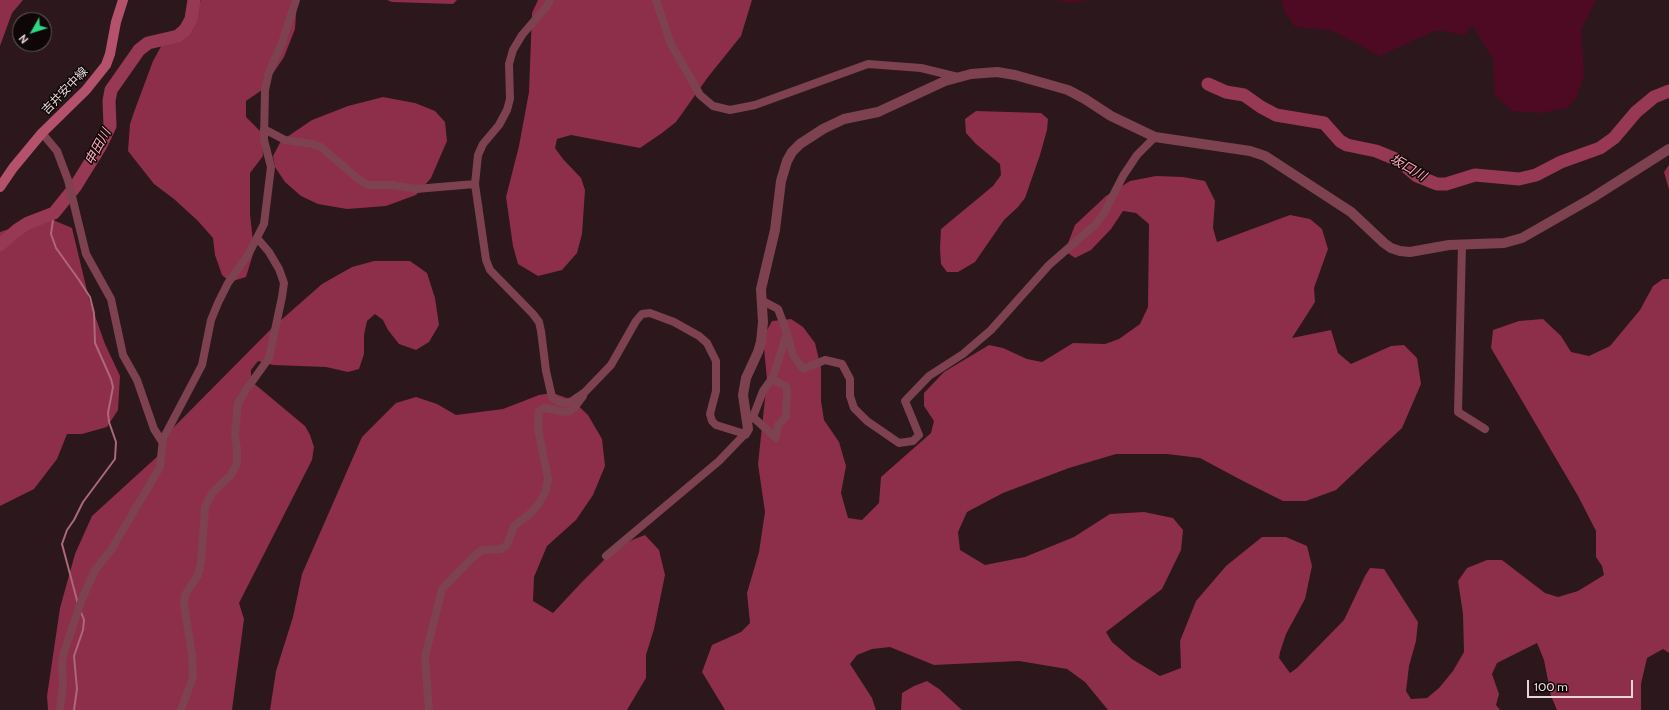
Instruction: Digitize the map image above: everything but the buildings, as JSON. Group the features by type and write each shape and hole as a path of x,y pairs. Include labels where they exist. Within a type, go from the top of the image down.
{"main road":[{"name":"吉井安中線","path":"0,187 42,133 86,90 106,65 110,54 116,22 123,0"}],"street":[{"path":"60,710 63,684 62,664 64,652 82,599 95,570 111,550 160,466 163,443 169,426 202,366 211,320 218,303 228,283 257,238 264,224 272,166 264,140 265,90 269,72 282,43 296,0"},
{"path":"550,0 547,6 522,35 512,50 509,64 510,99 507,110 498,125 483,144 478,155 475,184 486,260 495,276 539,322 542,331 546,371 552,397 557,401 566,403 572,401 585,392"},
{"path":"656,0 671,44 700,95 713,106 730,110 755,105 868,64 921,68 958,77"},
{"path":"771,379 786,386 787,390 786,417 778,425 776,438 750,420 743,395 746,378 761,342 763,322 761,289 776,230 783,172 792,152 808,138 835,123 844,119 878,112 958,77 997,72 1048,83 1068,90 1084,98 1111,116 1155,137 1250,152 1265,156 1351,212 1384,243 1400,252 1410,252 1462,244 1504,243 1522,238 1592,198 1669,149"},
{"path":"264,129 285,140 312,144 321,147 357,178 368,185 392,185 416,189 475,184"},
{"path":"42,133 57,151 68,180 86,254 111,299 123,355 137,380 154,428 163,443"},
{"path":"761,300 778,309 793,355 803,369 825,360 842,364 850,379 850,396 854,408 867,421 899,443 912,441 919,435 905,401 929,376 963,354 991,330 1049,265 1096,224 1105,211 1123,176 1137,155 1155,137"},
{"path":"181,710 193,677 192,655 184,604 185,595 198,575 201,563 205,508 212,493 231,475 237,463 235,434 238,403 269,358 282,297 284,283 279,268 269,252 257,238"},
{"path":"1462,244 1458,412 1485,429"},
{"path":"429,710 425,657 442,589 473,557 482,550 501,549 507,545 514,526 532,512 540,502 546,490 548,479 538,428 539,411 545,408 565,412 574,408 585,392 611,365 636,321 642,314 656,314 674,322 699,336 707,344 713,353 716,368 716,391 710,414 712,421 716,425 745,434"},
{"path":"606,556 719,462 745,434 763,391 771,379 787,333"}],"shaded area":[{"path":"0,0 23,0 12,12 0,46"},
{"path":"201,0 297,0 295,29 284,57 262,90 246,101 246,117 262,133 263,156 250,173 250,214 254,251 246,277 230,282 222,275 215,255 213,238 198,221 174,199 154,184 128,151 130,124 153,61 164,41 196,10"},
{"path":"387,0 457,0 453,4 392,2"},
{"path":"538,0 752,0 741,36 708,77 676,122 662,133 640,148 571,135 557,139 555,148 581,178 585,190 582,234 577,253 562,270 538,276 518,264 513,246 506,197 519,146 529,92 532,13"},
{"path":"1055,0 1091,0 1069,3"},
{"path":"1282,0 1596,0 1581,30 1584,76 1576,98 1567,108 1541,113 1512,111 1495,95 1493,58 1472,25 1465,35 1436,30 1380,56 1331,30 1295,27 1284,11"},
{"path":"383,97 415,103 435,111 445,122 447,141 431,178 416,195 386,206 347,209 318,204 301,196 285,182 275,167 273,156 281,141 312,120 348,106"},
{"path":"976,111 1041,113 1048,119 1047,130 1025,198 1004,220 975,262 958,272 947,272 941,264 941,229 993,186 1001,175 1000,164 976,144 966,133 965,119"},
{"path":"1669,165 1669,190 1664,172"},
{"path":"1156,176 1183,177 1205,181 1215,201 1213,228 1217,242 1290,215 1310,219 1322,229 1328,249 1314,288 1315,302 1292,338 1331,330 1338,353 1351,364 1391,346 1404,345 1417,358 1421,384 1402,428 1336,490 1306,501 1283,501 1200,458 1167,454 1116,454 1069,468 1003,493 967,512 958,532 960,550 985,565 1025,557 1074,537 1110,514 1144,512 1173,518 1183,530 1181,550 1162,589 1106,632 1112,642 1132,659 1160,676 1181,668 1180,641 1196,601 1226,566 1262,537 1286,537 1307,546 1312,566 1305,599 1286,634 1280,652 1279,658 1290,673 1297,668 1344,620 1370,568 1384,569 1418,622 1416,641 1409,666 1406,691 1411,699 1427,698 1439,688 1453,671 1464,652 1463,614 1458,581 1467,568 1487,560 1502,560 1545,593 1558,597 1578,591 1604,575 1602,566 1596,557 1596,531 1578,496 1491,348 1493,330 1519,321 1543,319 1561,336 1571,352 1589,356 1610,346 1640,310 1653,286 1663,279 1669,279 1669,653 1663,649 1647,658 1641,684 1641,710 1557,710 1551,696 1544,660 1537,643 1497,663 1492,674 1499,694 1496,705 1500,710 1108,710 1085,682 1067,669 1019,661 934,665 890,647 872,649 857,655 850,664 872,698 876,710 725,710 702,672 712,645 741,632 750,623 747,593 759,552 765,512 758,464 767,380 763,337 772,321 791,319 803,327 815,343 821,368 821,401 824,420 839,442 846,466 841,493 848,518 862,520 879,503 881,477 931,433 934,421 924,406 924,393 944,372 989,345 1003,348 1027,359 1042,362 1073,343 1105,344 1119,339 1140,324 1148,307 1149,224 1136,213 1123,211 1111,229 1091,250 1075,258 1065,251 1075,225 1106,196 1130,181"},
{"path":"46,217 72,228 89,299 105,344 120,376 118,410 107,427 82,434 67,434 57,459 34,489 0,506 0,232"},
{"path":"374,261 410,261 427,273 435,298 439,325 429,342 416,350 399,344 388,330 383,320 375,314 367,321 364,335 364,354 359,369 348,372 326,367 273,365 258,361 251,370 251,381 305,426 314,447 312,460 239,603 244,619 232,710 48,710 47,696 60,608 75,554 92,516 160,454 172,429 272,328 322,284 352,267"},
{"path":"553,393 572,400 588,415 602,439 605,466 593,495 576,520 547,546 534,577 533,601 553,613 612,552 632,540 645,535 659,550 665,575 654,629 646,655 646,678 627,710 270,710 276,671 293,617 302,574 362,437 396,403 416,397 437,404 456,415 503,409 539,395"},
{"path":"927,681 939,689 962,710 901,710 902,693"}],"waterway":[{"name":"申田川","path":"0,245 17,230 28,223 54,213 75,187 101,145 110,126 109,101 111,90 139,50 148,43 178,36 185,30 191,19 194,0"},
{"name":"坂口川","path":"1208,84 1226,92 1244,95 1276,115 1324,123 1340,141 1347,145 1376,151 1398,160 1417,176 1437,184 1446,184 1475,175 1519,179 1536,175 1561,162 1600,148 1614,138 1636,112 1654,97 1669,91"},
{"path":"54,213 51,234 56,248 90,297 94,313 95,343 113,387 108,413 109,422 116,442 115,459 83,502 67,530 62,544 78,604"},
{"path":"74,710 77,689 74,656 83,630 84,620 81,612"}]}
